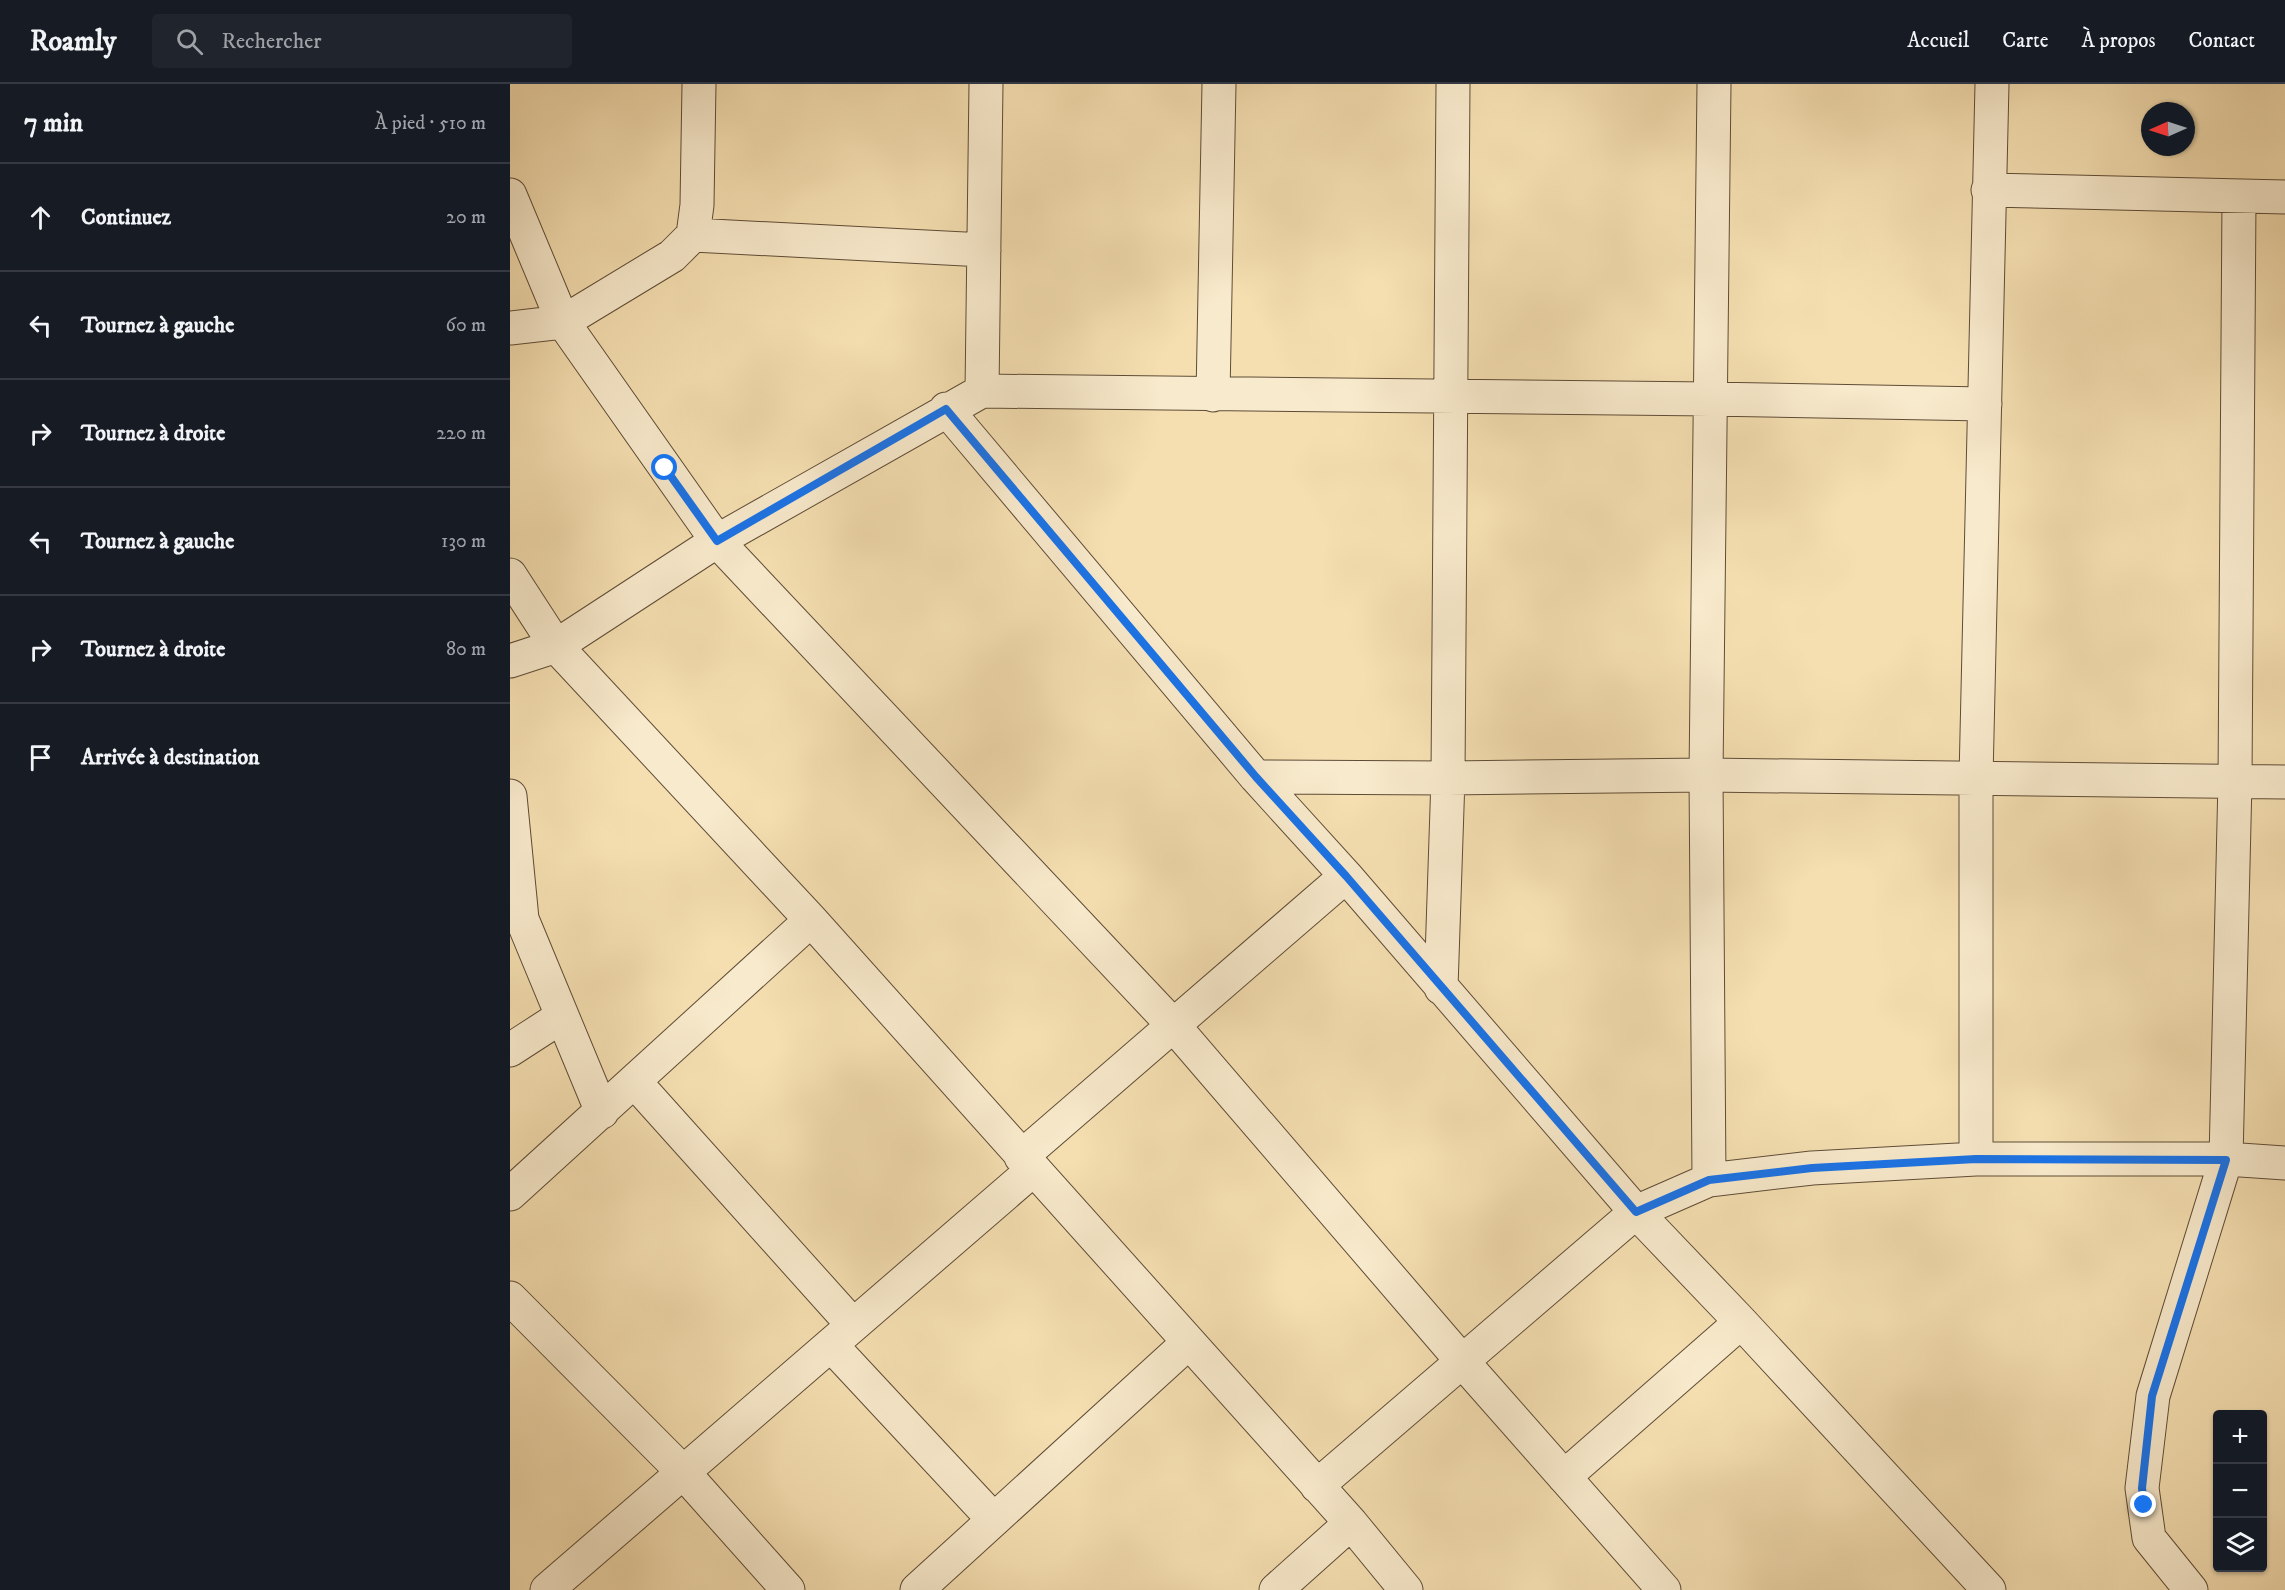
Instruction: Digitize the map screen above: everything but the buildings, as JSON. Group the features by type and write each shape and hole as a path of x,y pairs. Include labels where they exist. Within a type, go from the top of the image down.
{"street":[{"path":"510,328 563,322 672,256 693,235 697,205 699,84"},
{"path":"982,391 986,84"},
{"path":"1213,395 1219,84"},
{"path":"1441,988 1448,778 1453,84"},
{"path":"1709,1180 1706,775 1714,84"},
{"path":"1976,1159 1976,778 1992,84"},
{"path":"1988,190 2285,197"},
{"path":"510,195 563,322 717,541 1174,1026 1462,1361 1665,1590"},
{"path":"2191,1590 2149,1538 2142,1488 2152,1396 2226,1160 2235,781 2239,197"},
{"path":"693,235 984,250"},
{"path":"510,661 556,646 717,541 946,409 982,391 1985,404"},
{"path":"946,409 1256,777 1346,876 1636,1212 1741,1322 1980,1587"},
{"path":"510,575 556,646 811,920 1351,1523 1406,1590"},
{"path":"1256,777 1448,778 1706,775 2285,782"},
{"path":"510,796 516,919 602,1112"},
{"path":"547,1590 842,1335 1174,1026 1346,876"},
{"path":"510,1194 811,920"},
{"path":"510,1050 561,1017"},
{"path":"634,1081 994,1520"},
{"path":"1317,1486 1636,1212 1709,1180 1812,1168 1976,1159 2226,1160 2285,1163"},
{"path":"510,1298 683,1472 788,1590"},
{"path":"1564,1477 1741,1322"},
{"path":"917,1590 1188,1342"},
{"path":"1276,1590 1351,1523"}],"route":[{"path":"665,468 717,541 946,409 1256,777 1346,876 1636,1212 1709,1180 1812,1168 1976,1159 2226,1160 2152,1396 2142,1488 2144,1505"}]}
